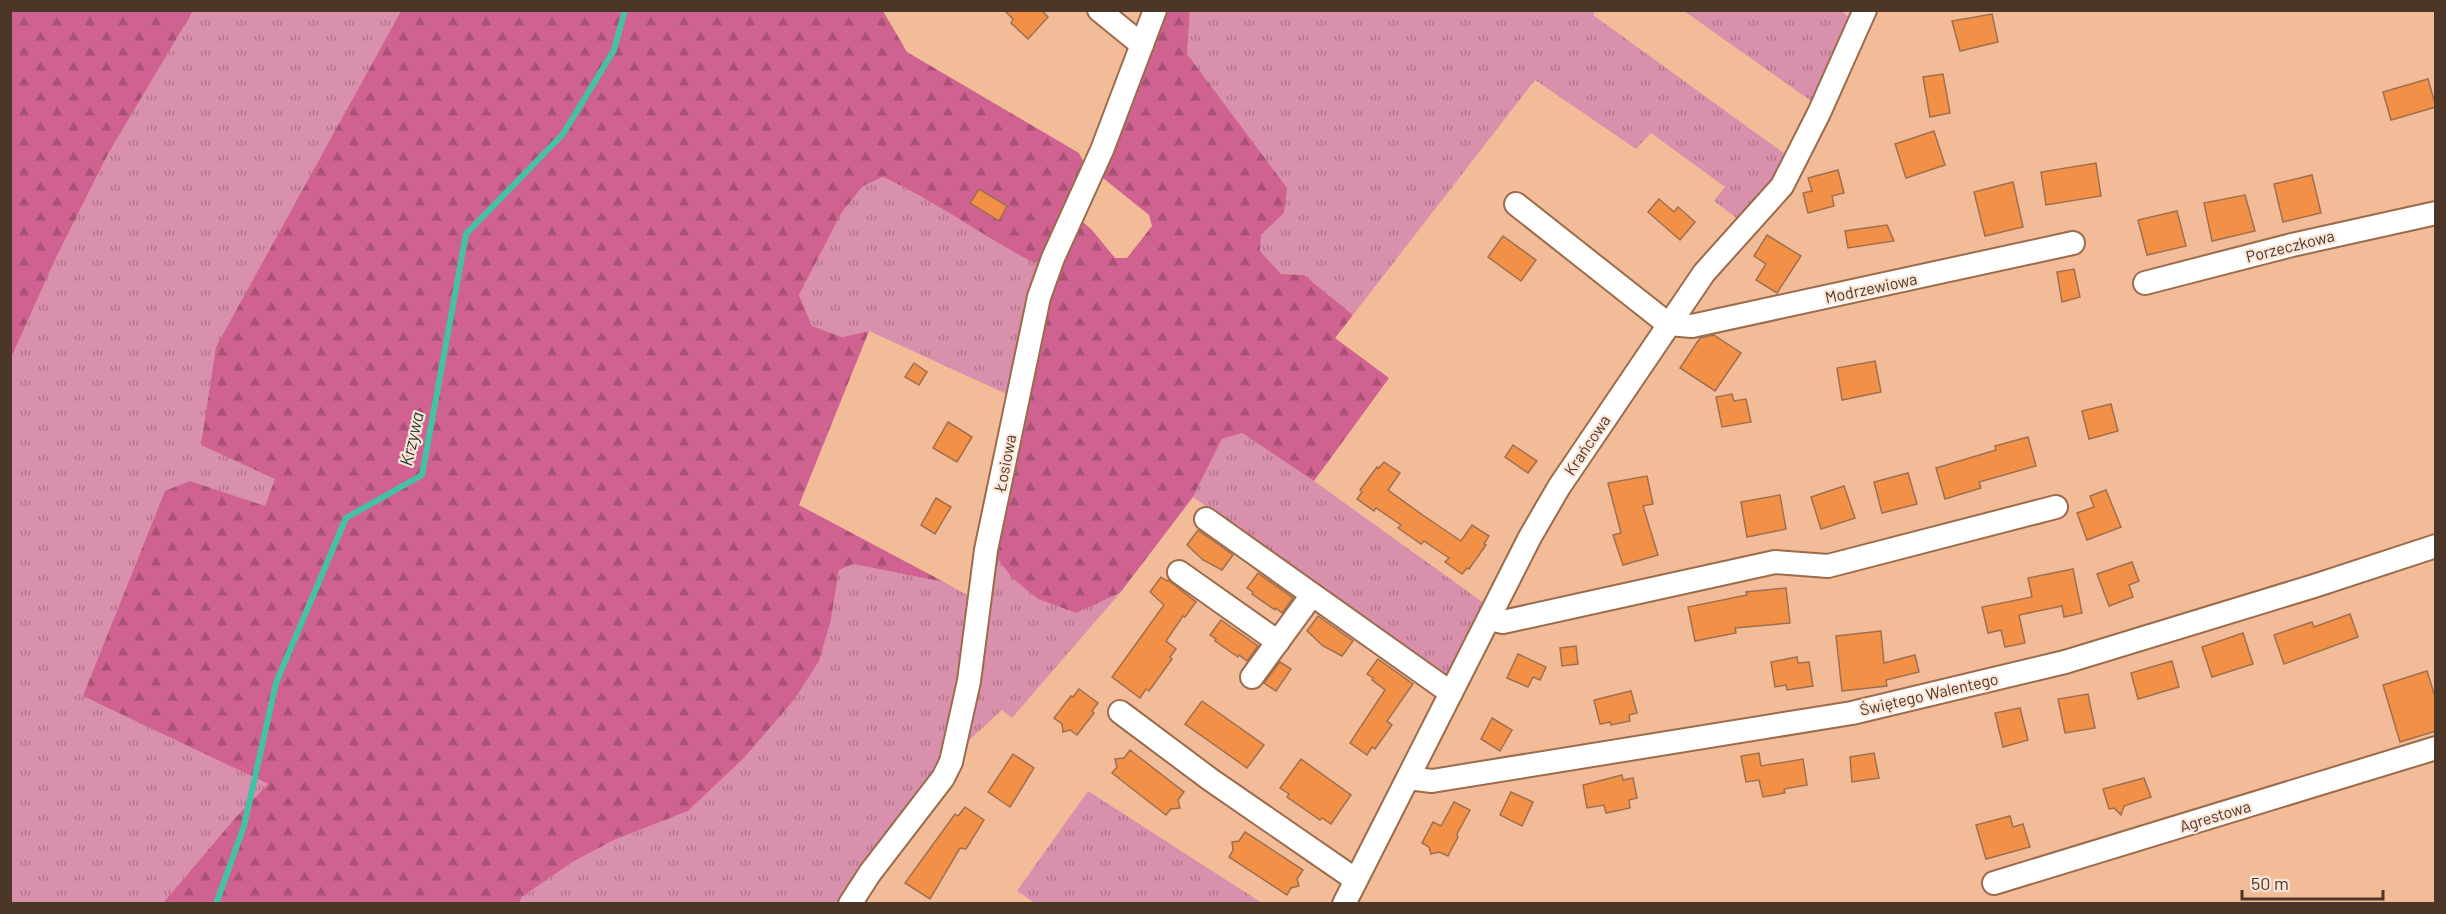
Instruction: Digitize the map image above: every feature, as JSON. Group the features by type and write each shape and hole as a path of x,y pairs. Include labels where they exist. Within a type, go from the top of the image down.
{"street":[{"path":"1099,10 1142,45"},
{"name":"Łosiowa","path":"850,903 951,762 969,681 986,550 1039,297 1053,258 1102,150 1155,10"},
{"name":"Krańcowa","path":"1344,903 1530,537 1559,486 1704,273 1730,242 1772,200 1782,186 1820,113 1864,11"},
{"path":"1516,204 1668,324"},
{"name":"Porzeczkowa","path":"2145,283 2292,245 2436,213"},
{"name":"Modrzewiowa","path":"1668,324 1692,326 2073,243"},
{"path":"1490,619 1503,622 1775,562 1828,566 2056,507"},
{"path":"1206,519 1451,693"},
{"name":"Świętego Walentego","path":"1408,778 1432,781 1852,713 2065,662 2436,546"},
{"path":"1179,572 1278,642"},
{"path":"1252,677 1312,595"},
{"path":"1120,712 1211,780 1356,880"},
{"name":"Agrestowa","path":"1994,883 2436,748"}],"green space":[{"path":"11,10 193,11 108,154 55,260 11,358"},
{"path":"193,11 401,11 281,230 276,480 265,507 190,481 84,696 268,784 236,817 163,903 11,904 11,358 55,260 108,154"},
{"path":"401,11 883,11 907,52 1079,153 1088,171 1049,258 1034,263 883,177 863,186 842,212 799,295 812,326 842,337 869,331 799,505 944,582 853,564 839,570 831,619 819,661 794,700 744,758 688,811 614,840 571,863 522,897 519,903 163,903 236,817 268,784 83,696 165,491 190,481 265,506 275,479 201,445 216,347"},
{"path":"1163,11 1190,11 1187,54 1287,188 1284,213 1261,235 1260,251 1281,274 1304,275 1353,315 1335,338 1389,378 1314,481 1242,433 1222,439 1193,497 1120,593 1076,613 1038,599 1012,578 992,551 1028,364 1076,216 1092,230 1115,258 1127,258 1152,226 1149,215 1103,178 1105,153"},
{"path":"1190,11 1596,11 1593,15 1789,157 1779,176 1739,220 1714,201 1725,187 1651,133 1636,149 1535,80 1353,315 1304,275 1281,274 1259,251 1261,235 1284,213 1187,54"},
{"path":"1684,11 1841,11 1853,20 1814,103"},
{"path":"883,177 1034,263 1049,258 1013,397 869,331 842,337 812,326 799,295 842,212 863,186"},
{"path":"1242,433 1314,481 1488,606 1448,682 1193,497 1222,439"},
{"path":"992,551 1012,578 1038,599 1076,613 1120,593 1012,718 1002,710 966,743"},
{"path":"853,564 944,582 976,600 947,756 843,903 519,904 522,897 571,863 614,840 688,811 744,758 794,700 831,619 839,570"},
{"path":"1088,791 1262,903 1035,903 1017,891"}],"building":[{"path":"1004,10 1041,10 1048,17 1028,39 1011,23 1013,19"},
{"path":"1992,14 1998,42 1960,51 1952,21"},
{"path":"1943,74 1950,113 1930,117 1923,77"},
{"path":"2428,79 2436,107 2391,120 2383,92"},
{"path":"1934,131 1945,165 1906,178 1895,144"},
{"path":"2096,163 2101,196 2046,205 2041,172"},
{"path":"1838,170 1844,193 1832,196 1834,206 1808,213 1803,193 1812,191 1808,178"},
{"path":"2312,175 2321,213 2283,222 2274,184"},
{"path":"2013,182 2023,227 1985,236 1974,192"},
{"path":"979,189 1007,206 999,221 970,203"},
{"path":"2245,195 2255,231 2212,241 2204,203"},
{"path":"1659,199 1674,212 1678,207 1695,222 1680,240 1648,212"},
{"path":"2177,211 2186,246 2147,255 2138,220"},
{"path":"1887,225 1894,241 1848,248 1845,231"},
{"path":"1767,235 1801,256 1777,293 1756,280 1766,264 1754,256"},
{"path":"1503,236 1536,260 1521,281 1488,257"},
{"path":"2074,269 2080,297 2062,302 2057,272"},
{"path":"1714,335 1741,353 1715,391 1680,368 1700,338"},
{"path":"1875,361 1881,392 1842,400 1837,368"},
{"path":"914,363 927,372 919,385 905,377"},
{"path":"1732,394 1734,401 1746,399 1751,422 1722,427 1716,397"},
{"path":"2111,404 2118,431 2089,439 2082,411"},
{"path":"948,422 972,437 957,462 933,448"},
{"path":"2028,437 2036,466 1979,482 1981,488 1945,499 1936,468 1996,450 1995,446"},
{"path":"1513,445 1537,461 1528,473 1505,457"},
{"path":"1384,462 1400,473 1388,490 1424,516 1461,541 1472,525 1489,536 1484,544 1486,545 1469,569 1467,568 1462,574 1445,562 1449,558 1424,541 1421,544 1398,528 1401,525 1376,508 1374,511 1357,499 1362,492 1360,490 1377,467 1379,468"},
{"path":"1908,473 1917,504 1882,513 1874,482"},
{"path":"1647,476 1653,504 1643,506 1658,555 1623,565 1613,535 1621,533 1608,483"},
{"path":"1844,486 1855,518 1821,529 1811,497"},
{"path":"2106,490 2121,527 2087,540 2077,513 2094,507 2090,496"},
{"path":"1780,495 1786,529 1747,537 1741,502"},
{"path":"936,498 951,507 935,534 921,525"},
{"path":"1198,530 1233,555 1222,570 1203,560 1187,545"},
{"path":"2132,562 2139,581 2129,585 2133,597 2109,606 2097,574"},
{"path":"2073,569 2082,613 2064,617 2062,606 2019,615 2025,643 2005,647 2001,630 1988,633 1982,607 2032,597 2028,578"},
{"path":"1258,573 1293,598 1282,613 1252,594 1253,592 1247,588"},
{"path":"1161,577 1196,602 1166,641 1176,649 1170,657 1172,659 1149,691 1146,689 1140,698 1112,677 1164,605 1150,592"},
{"path":"1786,588 1790,623 1735,628 1736,633 1695,641 1688,607 1747,595 1746,592"},
{"path":"2350,614 2358,637 2284,664 2274,635 2312,622 2314,627"},
{"path":"1318,616 1353,641 1342,656 1323,646 1307,631"},
{"path":"1221,620 1258,646 1247,661 1215,641 1216,639 1210,635"},
{"path":"1881,631 1884,663 1915,655 1919,672 1886,680 1887,686 1842,691 1836,636"},
{"path":"2243,633 2253,664 2212,677 2202,647"},
{"path":"1576,646 1578,664 1562,666 1560,648"},
{"path":"1518,654 1546,667 1540,680 1533,677 1528,687 1507,678"},
{"path":"1797,657 1798,663 1809,662 1813,686 1787,690 1786,685 1775,687 1771,662"},
{"path":"1378,659 1413,684 1387,721 1392,725 1375,749 1372,747 1367,755 1350,743 1385,690 1367,674"},
{"path":"2172,661 2179,687 2138,699 2131,673"},
{"path":"1280,662 1291,669 1276,691 1264,683"},
{"path":"2427,671 2436,700 2436,731 2400,742 2383,685"},
{"path":"1079,689 1098,703 1092,711 1094,713 1077,735 1070,730 1063,732 1062,724 1054,718"},
{"path":"1631,691 1637,713 1629,715 1630,721 1611,725 1610,722 1600,724 1594,700"},
{"path":"2088,694 2095,728 2065,733 2058,699"},
{"path":"1202,701 1264,745 1247,768 1185,724"},
{"path":"2020,708 2028,740 2003,747 1995,713"},
{"path":"1492,718 1512,730 1500,751 1481,739"},
{"path":"1130,750 1184,792 1178,800 1180,808 1171,809 1166,815 1112,773 1117,767 1115,759 1124,758"},
{"path":"1759,753 1761,766 1803,759 1807,785 1784,789 1785,793 1763,797 1759,780 1746,782 1741,756"},
{"path":"1874,753 1879,778 1852,782 1850,757"},
{"path":"1013,754 1034,768 1010,807 988,792"},
{"path":"1301,759 1351,795 1331,824 1322,818 1320,820 1287,797 1289,794 1280,788"},
{"path":"1622,775 1623,780 1633,778 1637,798 1629,800 1630,808 1606,813 1604,805 1587,808 1583,785"},
{"path":"2144,778 2151,797 2124,806 2121,815 2114,808 2109,809 2103,789"},
{"path":"1511,792 1533,802 1522,826 1500,815"},
{"path":"1454,802 1470,810 1448,856 1439,852 1431,854 1429,847 1422,843 1433,822 1441,826"},
{"path":"965,807 984,820 966,849 960,848 930,899 905,883 955,814 958,816"},
{"path":"2010,816 2013,827 2023,824 2030,847 1986,859 1976,825"},
{"path":"1245,832 1303,870 1297,879 1299,886 1291,888 1287,895 1229,857 1233,850 1232,842 1239,841"}],"waterway":[{"name":"Krzywa","path":"216,904 244,826 276,683 346,518 422,475 466,234 563,134 614,50 625,10"}]}
